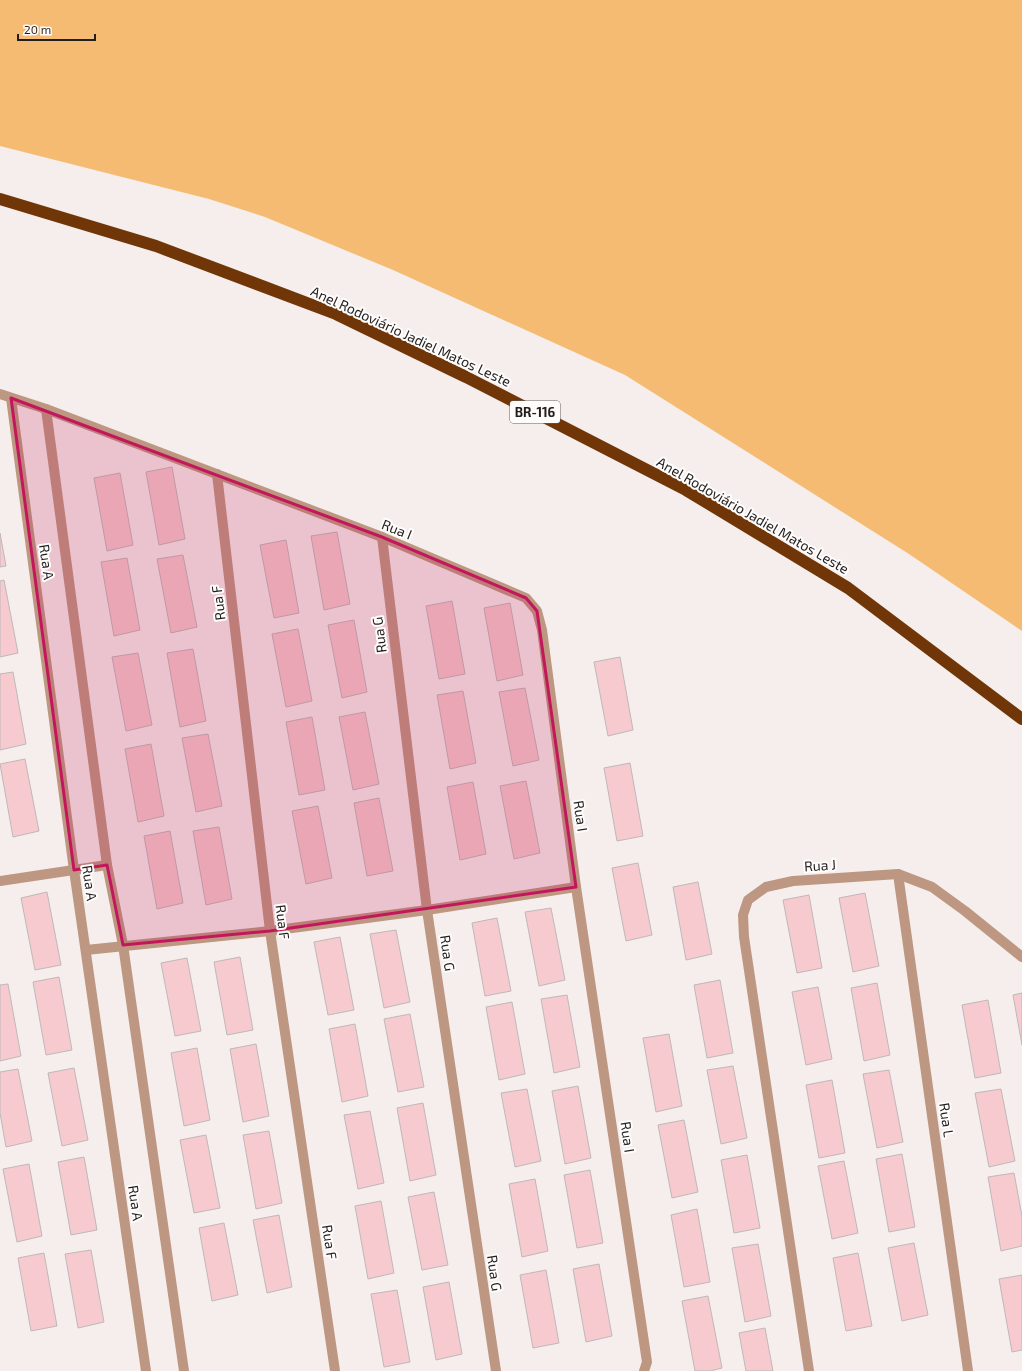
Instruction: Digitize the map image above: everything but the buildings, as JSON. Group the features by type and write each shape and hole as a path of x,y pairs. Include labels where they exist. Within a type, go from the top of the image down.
{"highway":[{"name":"Anel Rodoviário Jadiel Matos Leste","path":"0,199 156,246 336,314 480,384 686,490 848,588 1022,719"}],"street":[{"path":"0,394 46,408 218,474"},
{"name":"Rua A","path":"11,398 74,870 146,1371"},
{"name":"Rua A","path":"46,408 107,865 123,945 184,1371"},
{"name":"Rua I","path":"218,474 382,537 526,598 537,611 542,630 576,886 647,1362 644,1371"},
{"name":"Rua F","path":"218,474 270,931 335,1371"},
{"name":"Rua G","path":"382,537 427,910 496,1371"},
{"path":"0,881 107,865"},
{"path":"898,874 932,887 965,911 1022,957"},
{"name":"Rua J","path":"809,1371 744,937 743,915 748,900 766,887 793,881 898,874"},
{"name":"Rua L","path":"898,874 968,1371"},
{"path":"86,950 270,931 427,910 576,886"}],"highlighted area":[{"path":"11,398 382,537 526,598 537,611 576,887 270,931 123,945 107,865 74,870"}],"shaded area":[{"path":"0,0 1022,0 1022,631 909,554 625,375 393,270 265,217 209,199 0,146"}]}
